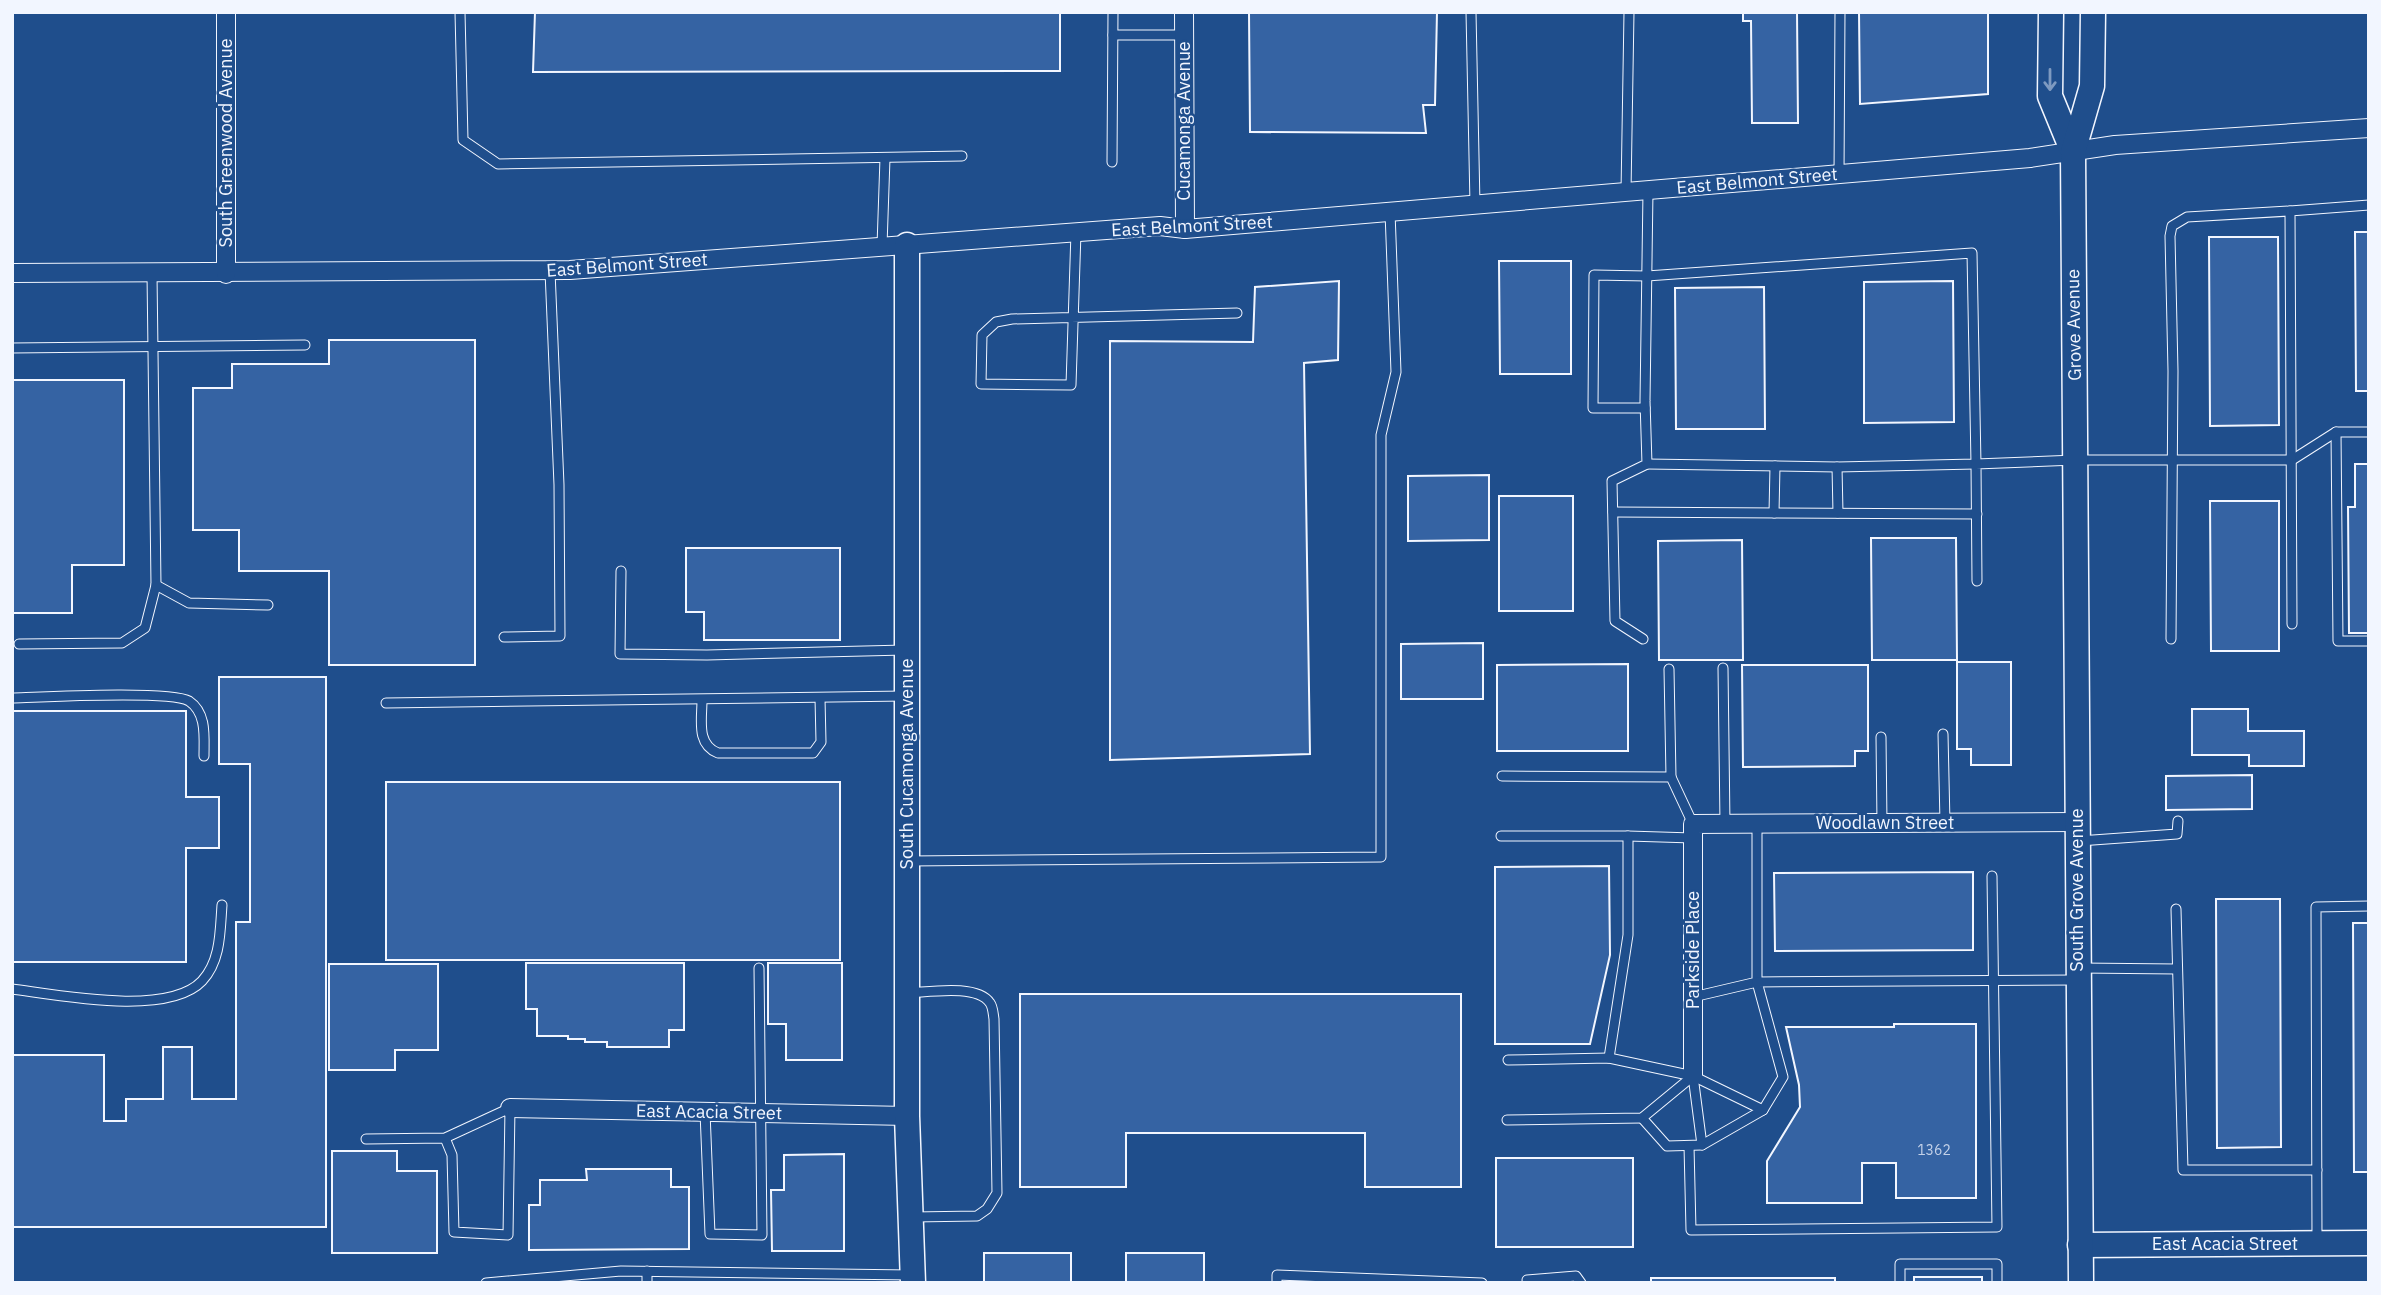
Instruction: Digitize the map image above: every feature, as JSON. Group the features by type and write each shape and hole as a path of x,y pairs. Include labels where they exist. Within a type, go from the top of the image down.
{"main road":[{"name":"Grove Avenue","path":"2051,12 2050,96 2073,152"},
{"name":"Grove Avenue","path":"2075,498 2073,152 2092,86 2093,12"},
{"name":"South Cucamonga Avenue","path":"894,245 907,650 907,1116 913,1279"},
{"name":"South Grove Avenue","path":"2075,498 2081,1283"},
{"name":"East Acacia Street","path":"2080,1245 2369,1243"}],"street":[{"name":"South Greenwood Avenue","path":"226,12 226,274"},
{"name":"Cucamonga Avenue","path":"1184,12 1185,229"},
{"name":"East Belmont Street","path":"12,273 550,271 1160,226 1185,229 2030,159 2115,145 2369,128"},
{"name":"Woodlawn Street","path":"1693,831 1725,824 1945,823 2077,832"},
{"name":"Parkside Place","path":"1693,831 1693,1076"},
{"name":"East Acacia Street","path":"510,1108 907,1116"}],"lane":[{"path":"460,12 463,140 498,164 962,156"},
{"path":"1112,162 1113,12"},
{"path":"1471,12 1475,205"},
{"path":"1626,192 1629,12"},
{"path":"1839,174 1840,12"},
{"path":"1113,36 1184,36"},
{"path":"885,158 894,245"},
{"path":"1647,464 1645,408 1648,191"},
{"path":"2171,639 2172,226 2187,217 2369,205"},
{"path":"2290,211 2292,624"},
{"path":"907,861 1381,857 1381,435 1396,372 1390,212"},
{"path":"1076,232 1073,316 1071,385 981,384 982,335 996,322 1073,316 1237,313"},
{"path":"1645,408 1593,408 1594,275 1647,276 1972,253 1978,581"},
{"path":"504,637 560,636 559,485 550,271"},
{"path":"19,644 122,643 145,628 156,585 152,274"},
{"path":"12,348 305,345"},
{"path":"2336,432 2338,641 2369,641"},
{"path":"1643,639 1615,621 1612,481 1647,464 1837,467 2075,460 2291,460 2336,432 2369,432"},
{"path":"1774,513 1775,466"},
{"path":"1837,467 1838,513"},
{"path":"1613,512 1977,514"},
{"path":"621,571 620,654 907,650"},
{"path":"156,585 189,603 268,605"},
{"path":"1723,668 1725,824"},
{"path":"1501,836 1628,836 1693,831 1671,777 1669,669"},
{"path":"12,698 149,696 189,701 204,723 204,756"},
{"path":"386,703 907,696"},
{"path":"702,699 702,740 709,750 718,754 813,753 821,742 820,698"},
{"path":"1943,734 1945,823"},
{"path":"1881,737 1882,823"},
{"path":"1502,776 1671,777"},
{"path":"2077,832 2177,834 2178,821"},
{"path":"1642,1118 1667,1146 1702,1145 1763,1110 1783,1077 1757,982 1757,824"},
{"path":"1609,1058 1628,935 1628,836"},
{"path":"1689,1146 1692,1230 1997,1227 1992,876"},
{"path":"12,989 84,999 150,1000 189,992 203,980 219,948 222,905"},
{"path":"2317,1243 2316,907 2369,906"},
{"path":"2176,909 2183,1170 2317,1170"},
{"path":"705,1112 710,1234 762,1236 759,968"},
{"path":"1693,997 1757,982 1993,981 2177,969"},
{"path":"907,993 972,991 984,996 992,1004 997,1193 988,1209 977,1216 911,1217"},
{"path":"1508,1060 1609,1058 1693,1076 1763,1110"},
{"path":"1507,1119 1642,1118 1693,1076"},
{"path":"1693,1076 1702,1145"},
{"path":"366,1139 445,1138 510,1108 508,1235 454,1232 452,1155 445,1138"},
{"path":"1900,1283 1900,1264 1997,1264 1997,1283"},
{"path":"486,1283 621,1271 913,1279"},
{"path":"647,1271 647,1283"},
{"path":"1277,1283 1277,1275 1341,1280 1482,1283"},
{"path":"1527,1280 1576,1276 1581,1283"}],"building":[{"path":"535,12 1060,12 1060,71 533,72"},
{"path":"1249,12 1437,12 1435,105 1423,105 1426,133 1250,132"},
{"path":"1743,12 1797,12 1798,123 1752,123 1751,21 1743,21"},
{"path":"1859,12 1988,12 1988,94 1860,104"},
{"path":"2355,232 2369,232 2369,391 2356,391"},
{"path":"2209,237 2278,237 2279,425 2210,426"},
{"path":"1499,261 1571,261 1571,374 1500,374"},
{"path":"1339,281 1338,360 1304,363 1310,754 1110,760 1110,341 1253,342 1255,287"},
{"path":"1953,281 1954,422 1864,423 1864,282"},
{"path":"1764,287 1765,429 1676,429 1675,288"},
{"path":"329,340 475,340 475,665 329,665 329,571 239,571 239,530 193,530 193,388 232,388 232,364 329,364"},
{"path":"12,380 124,380 124,565 72,565 72,613 12,613"},
{"path":"2355,464 2369,464 2369,633 2349,633 2348,507 2355,507"},
{"path":"1489,475 1489,540 1408,541 1408,476"},
{"path":"1499,496 1573,496 1573,611 1499,611"},
{"path":"2210,501 2279,501 2279,651 2211,651"},
{"path":"1871,538 1956,538 1957,660 1872,660"},
{"path":"1742,540 1743,660 1659,660 1658,541"},
{"path":"686,548 840,548 840,640 704,640 704,612 686,612"},
{"path":"1483,643 1483,699 1401,699 1401,644"},
{"path":"1957,662 2011,662 2011,765 1971,765 1971,749 1957,749"},
{"path":"1628,664 1628,751 1497,751 1497,665"},
{"path":"1742,665 1868,665 1868,751 1855,751 1855,766 1743,767"},
{"path":"219,677 326,677 326,1227 12,1227 12,1055 104,1055 104,1121 126,1121 126,1099 163,1099 163,1047 192,1047 192,1099 236,1099 236,922 250,922 250,764 219,764"},
{"path":"2192,709 2248,709 2248,731 2304,731 2304,766 2249,766 2249,755 2192,755"},
{"path":"12,711 186,711 186,797 219,797 219,848 186,848 186,962 12,962"},
{"path":"2252,775 2252,809 2166,810 2166,776"},
{"path":"386,782 840,782 840,960 386,960"},
{"path":"1609,866 1610,955 1590,1044 1495,1044 1495,867"},
{"path":"1973,872 1973,950 1775,951 1774,873"},
{"path":"2216,899 2280,899 2281,1147 2217,1148"},
{"path":"2353,923 2369,923 2369,1172 2354,1172"},
{"path":"526,963 684,963 684,1030 669,1030 669,1047 607,1047 607,1042 585,1042 585,1039 568,1039 568,1036 537,1036 537,1009 526,1009"},
{"path":"768,963 842,963 842,1060 786,1060 786,1024 768,1024"},
{"path":"329,964 438,964 438,1050 395,1050 395,1070 329,1070"},
{"path":"1020,994 1461,994 1461,1187 1365,1187 1365,1133 1126,1133 1126,1187 1020,1187"},
{"path":"1894,1024 1976,1024 1976,1198 1896,1198 1896,1163 1862,1163 1862,1203 1767,1203 1767,1161 1800,1107 1799,1085 1786,1027 1894,1027"},
{"path":"332,1151 397,1151 397,1171 437,1171 437,1253 332,1253"},
{"path":"844,1154 844,1251 772,1251 771,1190 784,1190 784,1155"},
{"path":"1496,1158 1633,1158 1633,1247 1496,1247"},
{"path":"586,1169 671,1169 671,1187 689,1187 689,1249 529,1250 529,1205 540,1205 540,1180 587,1180"},
{"path":"984,1253 1071,1253 1071,1283 984,1283"},
{"path":"1126,1253 1204,1253 1204,1283 1126,1283"},
{"path":"1914,1277 1982,1277 1982,1283 1914,1283"},
{"path":"1651,1278 1835,1278 1835,1283 1651,1283"}]}
